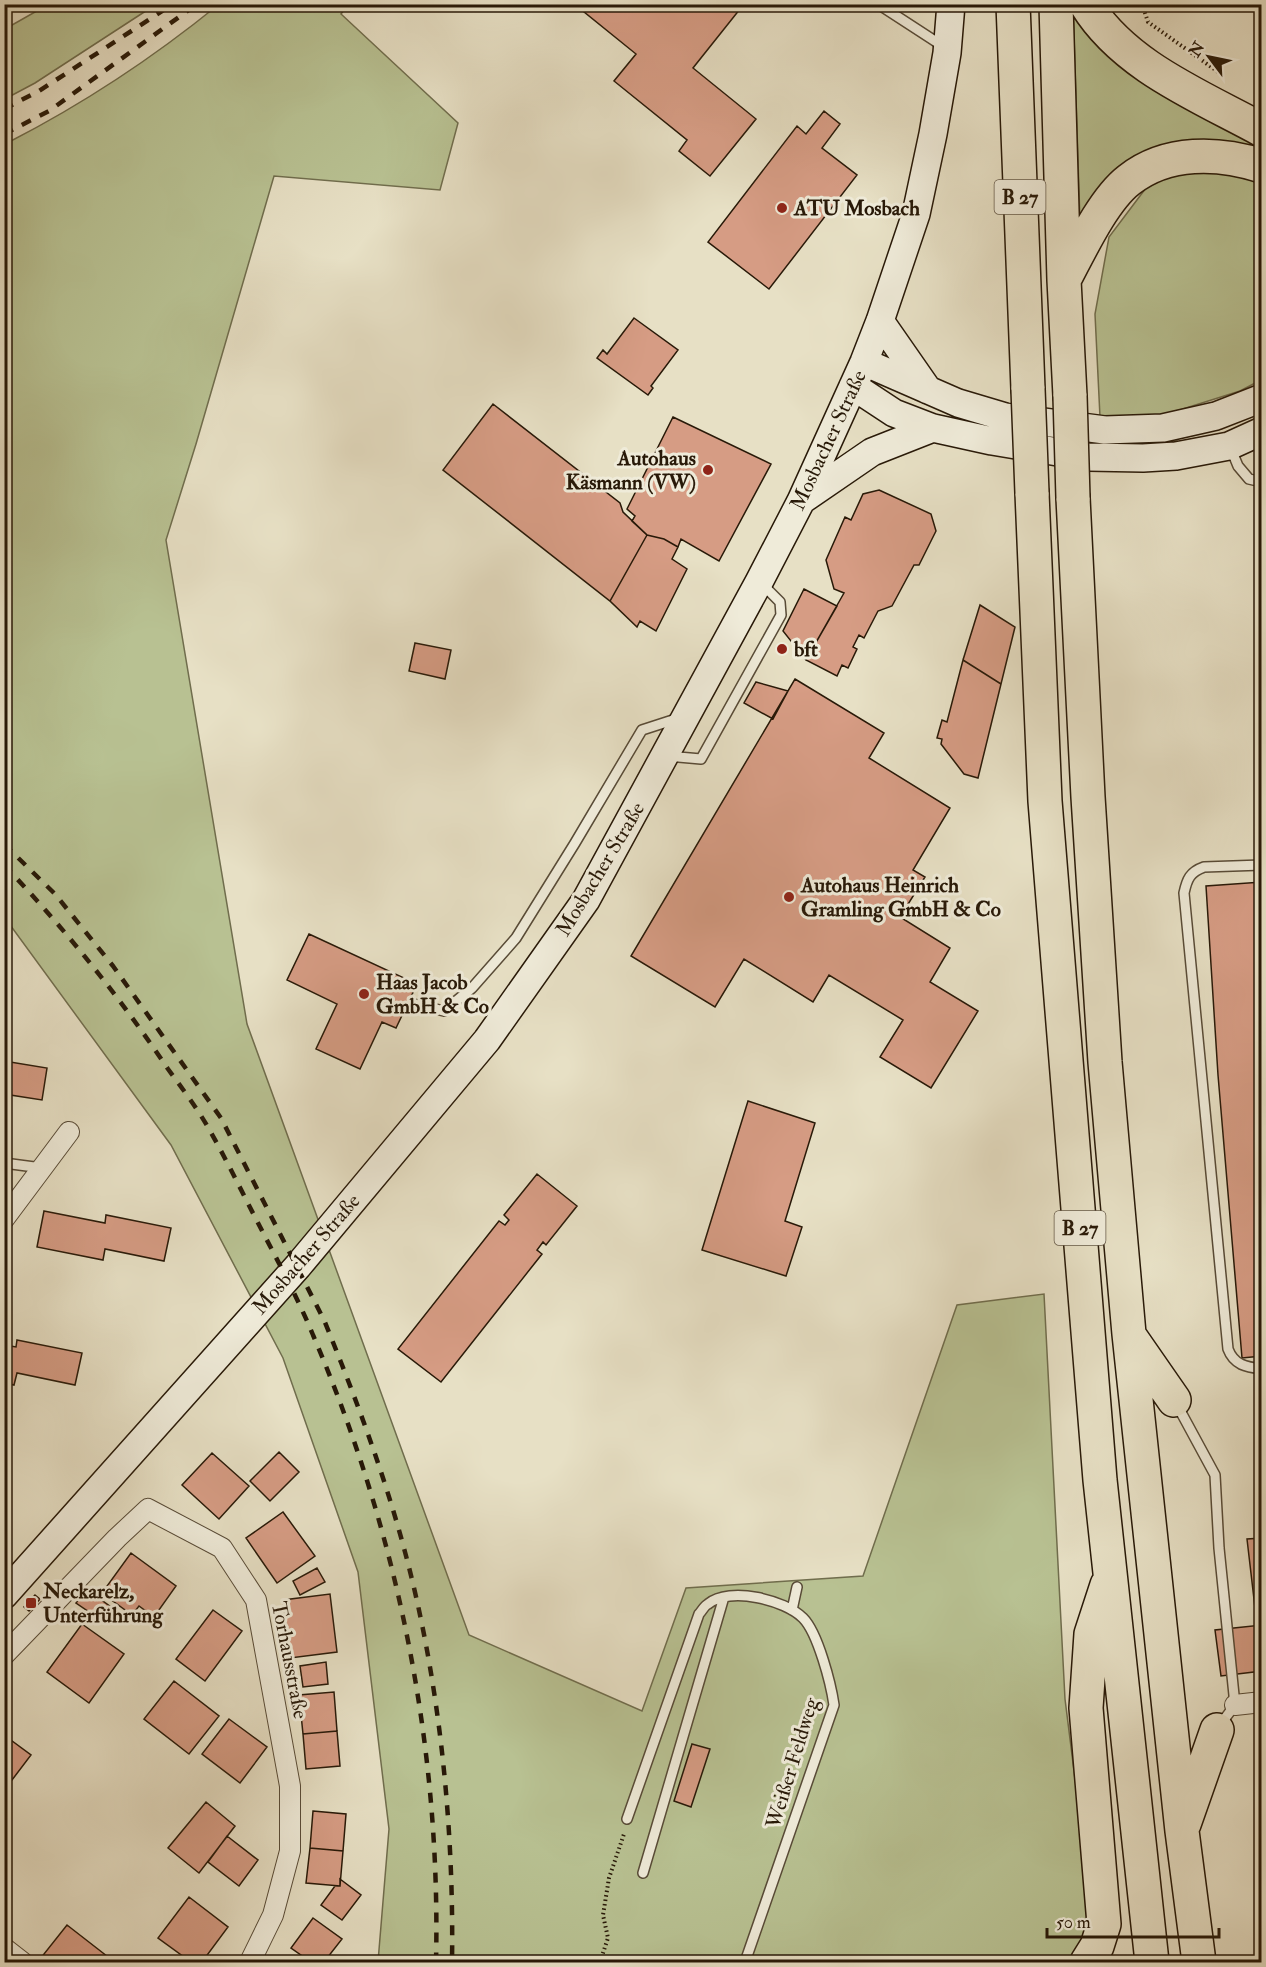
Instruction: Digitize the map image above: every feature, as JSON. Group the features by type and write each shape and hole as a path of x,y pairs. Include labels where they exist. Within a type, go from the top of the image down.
{"highway":[{"name":"B 27","path":"1013,4 1045,801 1099,1468 1152,1962"},
{"name":"B 27","path":"1056,4 1073,498 1088,797 1105,1062 1128,1334 1182,1831 1199,1962"},
{"path":"1086,4 1119,44 1156,71 1262,130"},
{"path":"1064,280 1106,207 1129,180 1157,164 1196,155 1238,158 1262,166"},
{"path":"1128,1334 1174,1400"},
{"path":"1087,1962 1097,1946 1104,1924 1086,1708 1091,1634 1110,1575"},
{"path":"1182,1831 1226,1717"}],"street":[{"name":"Mosbacher Straße","path":"4,1595 298,1266 487,1040 586,900 759,582 801,501 859,374 880,321 916,214 948,53 951,4"},
{"path":"880,321 928,391"},
{"path":"859,374 928,391 1005,417 1105,430 1163,428 1216,416 1262,398"},
{"path":"859,374 894,413 933,428 992,441 1088,457 1176,456 1229,446 1262,431"},
{"path":"801,501 872,452 933,428"},
{"path":"4,1219 69,1132"},
{"name":"Torhausstraße","path":"4,1655 148,1509 222,1548 256,1600 290,1786 290,1851 273,1915 250,1962"},
{"path":"1226,1717 1262,1702"},
{"path":"4,1948 22,1962"}],"lane":[{"path":"878,4 938,43 948,53"},
{"path":"1229,446 1238,466 1249,479 1261,482"},
{"path":"665,756 701,759 781,615 780,602 759,582"},
{"path":"414,1004 444,1011 472,988 516,938 576,843 642,730 687,715"},
{"path":"1262,865 1204,867 1190,875 1184,892 1228,1349 1240,1365 1262,1369"},
{"path":"4,1163 42,1168"},
{"path":"1174,1400 1215,1475 1226,1717"},
{"path":"627,1819 699,1614 708,1603 724,1597 748,1596 785,1605 792,1610 797,1587"},
{"path":"643,1873 724,1597"},
{"name":"Weißer Feldweg","path":"745,1962 834,1705 831,1685 816,1643 804,1619 792,1610"},
{"path":"1262,1775 1260,1786 1262,1809"}],"path":[{"path":"1142,4 1148,22 1227,78"},
{"path":"600,1962 608,1938 603,1915 609,1878 627,1819"}],"green space":[{"path":"49,4 155,5 35,83 5,99 5,29"},
{"path":"218,5 348,5 341,14 458,123 440,190 274,176 166,540 247,1024 469,1635 642,1711 686,1588 863,1576 957,1305 1044,1294 1065,1699 1094,1931 1076,1954 1063,1962 378,1962 389,1829 358,1572 283,1358 171,1145 5,918 4,101 9,142 117,79"},
{"path":"1073,5 1261,141 1261,153 1221,143 1080,222"},
{"path":"1193,168 1242,175 1261,186 1261,380 1240,391 1151,419 1100,417 1095,314 1109,237 1149,184"}],"building":[{"path":"580,4 744,4 693,68 756,119 710,176 679,151 687,140 614,81 636,54 578,7"},
{"name":"ATU Mosbach","path":"824,111 840,124 822,148 857,175 769,289 708,242 797,126 806,134"},
{"path":"634,318 678,350 651,386 653,388 648,395 597,358 603,350 607,354"},
{"path":"493,404 620,503 623,512 647,535 610,601 443,470"},
{"path":"673,417 771,464 719,561 681,539 678,547 664,539 647,535 632,521 635,516 627,509"},
{"path":"879,490 931,514 936,531 919,565 914,565 892,606 878,611 864,638 859,635 853,647 857,649 848,668 842,665 837,676 806,660 844,593 834,589 826,560 845,517 851,520 863,494"},
{"path":"647,535 664,539 678,547 672,559 687,569 656,631 640,621 637,627 610,601"},
{"path":"804,589 837,606 806,660 783,631"},
{"path":"980,605 1015,627 1001,684 963,660"},
{"path":"415,643 451,650 445,679 409,671"},
{"path":"963,660 1001,684 978,778 964,774 941,744 942,739 937,738 942,720 947,722"},
{"name":"Autohaus Heinrich Gramling GmbH & Co","path":"795,679 884,733 869,758 950,808 913,870 925,877 900,917 950,948 930,982 978,1011 931,1088 880,1057 903,1020 829,975 813,1002 744,959 715,1007 631,956"},
{"path":"756,682 788,691 773,719 744,703"},
{"path":"1262,882 1262,1356 1242,1358 1218,1075 1206,886"},
{"name":"Haas Jacob GmbH & Co","path":"309,934 417,984 396,1028 382,1022 360,1069 316,1049 337,1004 287,980"},
{"path":"4,1061 47,1068 42,1100 4,1094"},
{"path":"748,1101 815,1123 785,1221 802,1227 786,1276 702,1250"},
{"path":"537,1174 577,1206 546,1245 543,1242 537,1250 542,1254 441,1382 398,1349 499,1221 505,1225 509,1220 504,1215"},
{"path":"44,1211 105,1223 106,1215 171,1228 164,1261 105,1249 103,1260 37,1247"},
{"path":"17,1340 82,1353 75,1385 17,1373 14,1385 4,1383 4,1345 16,1347"},
{"path":"279,1452 299,1472 270,1501 250,1481"},
{"path":"212,1453 249,1486 219,1519 182,1485"},
{"path":"283,1512 315,1556 277,1583 246,1538"},
{"path":"1262,1538 1262,1625 1257,1625 1247,1539"},
{"path":"131,1553 176,1586 154,1617 139,1606 132,1615 102,1593"},
{"path":"317,1568 325,1582 300,1595 293,1581"},
{"path":"86,1589 111,1607 101,1620 76,1603"},
{"path":"330,1594 337,1652 290,1658 283,1600"},
{"path":"35,1595 40,1599 29,1611 24,1607"},
{"path":"213,1610 242,1631 205,1681 176,1659"},
{"path":"82,1624 124,1654 89,1703 47,1672"},
{"path":"1262,1625 1262,1671 1221,1676 1215,1630"},
{"path":"326,1662 328,1684 303,1687 300,1666"},
{"path":"174,1681 219,1716 189,1754 144,1719"},
{"path":"334,1692 337,1731 303,1734 299,1695"},
{"path":"229,1719 267,1747 240,1783 202,1754"},
{"path":"337,1731 340,1766 306,1769 303,1734"},
{"path":"4,1735 31,1755 12,1780 4,1774"},
{"path":"692,1744 710,1749 691,1807 674,1801"},
{"path":"206,1802 235,1826 199,1873 168,1848"},
{"path":"313,1811 346,1814 343,1851 310,1848"},
{"path":"227,1836 258,1860 239,1886 208,1862"},
{"path":"310,1848 343,1851 340,1886 306,1883"},
{"path":"340,1879 361,1895 342,1920 321,1905 335,1886 340,1886"},
{"path":"189,1897 228,1927 202,1962 191,1962 158,1938"},
{"path":"313,1918 342,1939 324,1962 311,1962 291,1948"},
{"path":"67,1925 112,1960 110,1962 44,1962 40,1959"}],"railway":[{"path":"4,109 39,91 173,4"},
{"path":"4,134 49,111 197,4"},
{"path":"4,844 55,894 113,966 221,1118 324,1320 336,1349 397,1522 427,1652 436,1704 447,1807 452,1962"},
{"path":"4,865 70,938 111,989 204,1121 300,1306 343,1410 369,1486 391,1564 422,1721 431,1801 436,1881 436,1962"}],"place":[{"name":"ATU Mosbach","path":"782,208"},
{"name":"Autohaus Käsmann (VW)","path":"708,470"},
{"name":"bft","path":"782,649"},
{"name":"Autohaus Heinrich Gramling GmbH & Co","path":"789,897"},
{"name":"Haas Jacob GmbH & Co","path":"364,994"},
{"name":"Neckarelz, Unterführung","path":"31,1603"}]}
